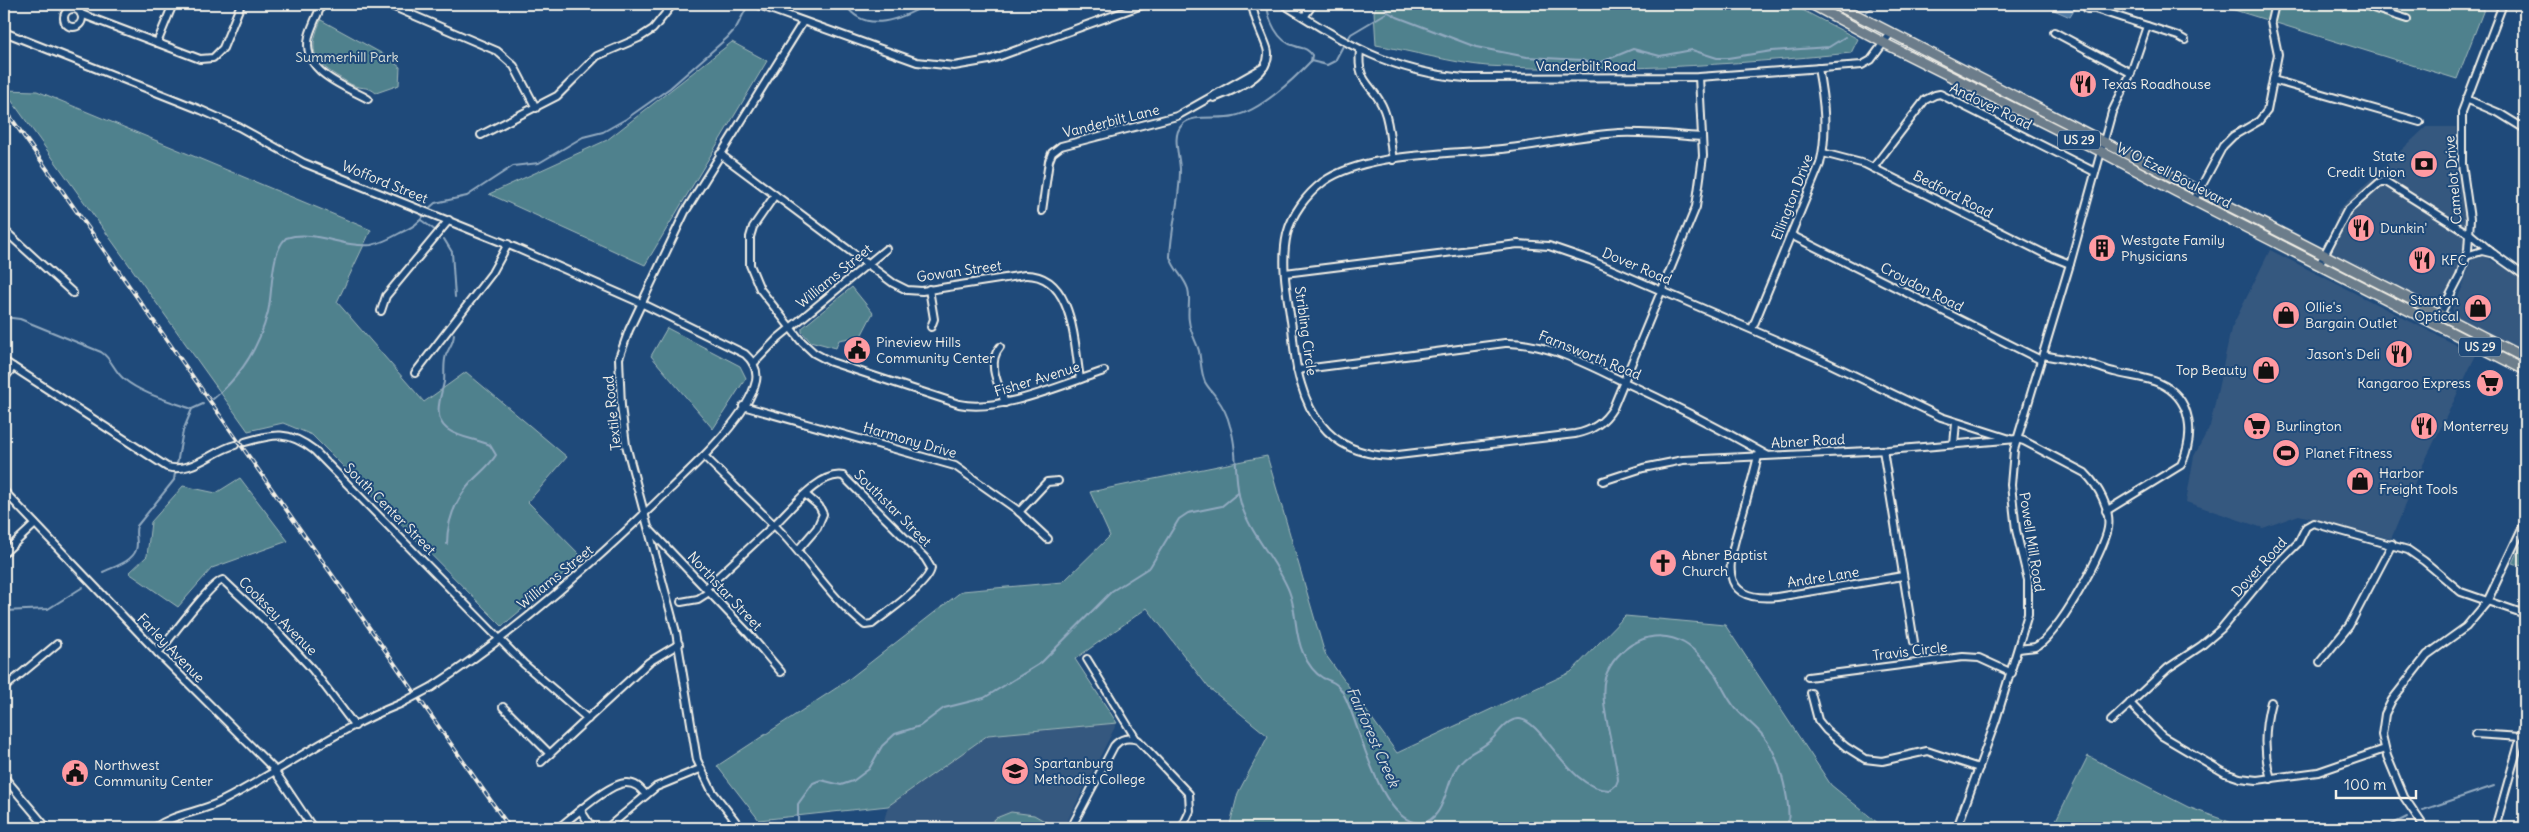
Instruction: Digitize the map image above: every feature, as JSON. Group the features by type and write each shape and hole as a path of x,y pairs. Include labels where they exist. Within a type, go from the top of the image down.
{"main road":[{"name":"W O Ezell Boulevard","path":"1811,4 1884,44 2100,151 2525,370"},
{"name":"W O Ezell Boulevard","path":"1834,4 2105,141 2525,358"}],"street":[{"path":"157,43 173,4"},
{"path":"81,14 200,60 213,58 223,48 241,4"},
{"path":"322,4 309,37 308,50 312,62 325,75 368,99"},
{"path":"387,4 497,51 514,66 536,108"},
{"path":"481,135 558,96 597,56 647,34 659,23 673,4"},
{"path":"756,4 917,62 954,66 995,58 1145,4"},
{"name":"Vanderbilt Lane","path":"1042,211 1049,161 1058,148 1067,144 1168,119 1203,102 1264,67 1268,50 1252,4"},
{"name":"Vanderbilt Road","path":"1283,4 1360,50 1395,66 1451,77 1537,79 1699,77 1865,64 1884,44 1891,33"},
{"path":"1304,17 1313,4"},
{"path":"2194,200 2198,190 2228,141 2265,115 2278,49 2271,21 2275,4"},
{"path":"2360,4 2407,19"},
{"name":"Camelot Drive","path":"2435,324 2460,276 2466,256 2469,234 2461,118 2466,99 2503,4"},
{"path":"2087,9 2095,9 2185,40"},
{"name":"Textile Road","path":"741,828 712,791 700,769 690,726 679,644 626,445 619,374 621,350 641,302 685,212 803,22"},
{"name":"Powell Mill Road","path":"1957,828 2012,673 2028,614 2029,590 2016,530 2011,486 2013,439 2042,358 2112,112 2131,73 2147,26"},
{"name":"Wofford Street","path":"4,32 202,110 238,127 304,163 508,244 641,302 745,354 754,364"},
{"path":"2054,32 2131,73"},
{"path":"1360,50 1359,64 1362,78 1379,99 1387,116 1393,160"},
{"name":"Ellington Drive","path":"1752,329 1823,153 1824,117 1818,68"},
{"name":"Stribling Circle","path":"1699,77 1702,137 1702,173 1696,207 1624,382 1609,415 1598,426 1583,433 1390,456 1359,451 1341,443 1316,419 1307,402 1297,370 1285,274 1287,233 1298,209 1314,190 1345,170 1362,164 1508,149 1618,133 1702,137"},
{"path":"2273,80 2420,122"},
{"name":"Andover Road","path":"1873,168 1925,100 1940,94 2095,172"},
{"path":"2466,99 2499,113 2525,129"},
{"name":"Bedford Road","path":"1823,153 1844,157 1873,168 2045,254 2070,264"},
{"name":"Gowan Street","path":"720,154 900,287 914,291 1026,274 1043,278 1054,286 1066,304 1080,379"},
{"path":"2320,265 2347,211 2380,182 2386,182 2469,234 2525,276"},
{"name":"Fisher Avenue","path":"775,195 753,228 750,237 750,265 760,290 790,328 807,347 831,362 970,406 991,406 1006,403 1104,370"},
{"path":"381,311 386,296 449,220"},
{"path":"4,230 73,293"},
{"name":"Croydon Road","path":"1791,235 2042,358 2090,364 2114,372 2158,382 2172,391 2184,404 2190,423 2190,438 2181,465 2106,511"},
{"name":"Dover Road","path":"1285,274 1526,243 1567,252 1752,329 1956,423 2035,446 2085,473 2094,482 2103,498 2106,511"},
{"path":"415,372 492,273 508,244"},
{"name":"Williams Street","path":"154,828 182,814 216,804 276,772 354,726 432,687 577,577 704,456 743,406 756,381 754,364 768,347 886,249"},
{"path":"2466,256 2482,251 2494,254"},
{"path":"929,289 934,319 931,327"},
{"name":"Farnsworth Road","path":"1297,370 1517,343 1540,346 1624,382 1768,456"},
{"path":"1000,347 993,356 993,366 1006,403"},
{"path":"4,361 167,466 176,469 187,467 223,448 235,445"},
{"path":"4,379 13,367"},
{"name":"Harmony Drive","path":"743,406 955,466 1019,512 1048,539"},
{"path":"1954,444 1956,423"},
{"name":"South Center Street","path":"245,442 280,435 297,438 306,444 546,685 588,719"},
{"name":"Abner Road","path":"1603,481 1643,468 1683,460 1883,450 2013,439"},
{"path":"1883,450 1914,642"},
{"name":"Southstar Street","path":"704,456 774,526 798,550 843,606 867,626 906,596 928,577 931,571 930,564 925,558 846,478 838,475 824,479 774,526"},
{"name":"Andre Lane","path":"1758,456 1730,557 1730,572 1739,590 1751,597 1776,597 1904,576"},
{"path":"1019,512 1047,482 1058,481"},
{"name":"Farley Avenue","path":"4,491 158,653 276,772 313,828"},
{"path":"798,550 817,528 823,514 819,506 806,495"},
{"path":"2019,649 2036,646 2062,618 2077,596 2103,542 2108,527 2106,511"},
{"path":"2425,828 2404,796 2385,749 2382,728 2385,714 2392,700 2427,655 2466,627 2487,602 2525,522"},
{"name":"Dover Road","path":"2111,721 2168,668 2209,640 2221,629 2264,577 2298,543 2310,523 2318,523 2392,544 2419,557 2461,592 2525,614"},
{"path":"4,553 35,524"},
{"path":"681,602 698,599 774,526"},
{"name":"Northstar Street","path":"648,528 749,634 781,672"},
{"path":"2320,662 2349,626 2392,544"},
{"name":"Cooksey Avenue","path":"158,653 196,605 217,582 223,580 312,669 354,726"},
{"path":"4,688 57,644"},
{"path":"541,762 649,662 679,644"},
{"name":"Travis Circle","path":"1808,677 1963,657 1979,658 2012,673"},
{"path":"1087,659 1136,739 1189,794 1190,811 1182,828"},
{"path":"1811,693 1818,720 1826,730 1846,747 1865,759 1882,761 1927,752 1979,768"},
{"path":"2130,702 2162,736 2225,773 2248,780 2271,779 2318,772 2385,749"},
{"path":"2271,702 2265,740 2267,766 2271,779"},
{"path":"503,707 550,754"},
{"path":"2495,828 2525,722"},
{"path":"2475,734 2521,737"},
{"path":"1071,828 1114,746 1124,739 1136,739"},
{"path":"607,828 662,784 700,769"},
{"path":"4,777 47,828"},
{"path":"558,828 615,785 638,786 646,795"},
{"path":"580,811 592,828"}],"shaded area":[{"path":"2052,4 2078,4 2070,17 2054,10"},
{"path":"2426,127 2456,127 2459,170 2466,216 2465,246 2455,276 2438,309 2327,253 2338,210"},
{"path":"2270,250 2476,355 2418,475 2391,539 2299,515 2263,528 2186,502 2194,456 2210,426 2231,329"},
{"path":"2473,256 2484,256 2525,279 2525,354 2460,322 2452,309 2462,288"},
{"name":"Spartanburg Methodist College","path":"1117,723 1064,828 882,828 888,806 988,735"}],"green space":[{"path":"1377,4 1791,4 1858,39 1851,53 1760,61 1669,67 1578,69 1487,66 1376,45 1374,12"},
{"path":"2215,4 2486,4 2457,79"},
{"name":"Summerhill Park","path":"321,20 381,53 400,67 399,85 376,93 368,88 353,85 328,70 317,59 314,46"},
{"path":"732,42 767,61 645,265 489,194 607,140"},
{"path":"4,90 37,91 371,230 337,302 424,402 466,372 567,457 528,502 583,558 502,626 312,435 283,423 248,431"},
{"path":"852,287 873,313 861,336 839,340 836,348 810,341 802,332 802,328"},
{"path":"667,328 740,366 746,378 713,429 651,356"},
{"path":"1267,456 1325,654 1397,753 1571,672 1625,616 1725,625 1831,785 1884,828 1229,828 1238,793 1268,736 1209,688 1147,608 1075,659 1117,723 988,735 888,806 759,820 717,766 844,683 962,591 1063,582 1110,536 1090,492"},
{"path":"240,478 288,541 212,568 178,607 129,573 147,556 151,522 183,486 216,493"},
{"path":"2525,537 2525,567 2513,563"},
{"path":"2088,756 2188,807 2246,828 2052,828"},
{"path":"1011,812 1034,815 1048,823 1045,828 985,828 996,818"}],"waterway":[{"name":"Fairforest Creek","path":"845,4 853,14 873,22 896,19 928,4"},
{"name":"Fairforest Creek","path":"1267,4 1269,16 1278,35 1289,44 1308,51 1312,55 1311,61 1286,85 1265,101 1244,113 1228,117 1192,119 1182,125 1177,135 1180,181 1170,257 1188,289 1190,325 1199,351 1206,384 1215,395 1229,422 1233,436 1239,497 1242,507 1252,529 1289,591 1298,638 1305,656 1317,673 1336,684 1343,692 1368,758 1385,795 1395,809 1407,819 1420,823 1428,821 1434,817 1443,803 1451,778 1462,760 1486,744 1507,723 1515,719 1529,723 1582,780 1595,787 1610,790 1616,785 1618,780 1604,700 1603,688 1605,678 1617,656 1626,648 1648,638 1660,636 1684,643 1699,655 1711,668 1733,705 1767,741 1772,749 1784,783 1788,808 1787,828"},
{"path":"1383,4 1388,12 1397,17 1476,47 1527,57 1582,60 1591,64 1599,63 1633,49 1660,56 1692,50 1717,58 1728,58 1772,51 1829,47 1845,37"},
{"path":"1866,12 1878,4"},
{"path":"2015,4 2025,7 2039,4"},
{"path":"427,210 435,203 467,196 513,166 539,163 583,137 603,132 626,119 670,88 727,38 736,28 746,9"},
{"path":"1348,39 1351,34 1388,12"},
{"path":"1311,61 1327,65 1335,61 1343,46"},
{"path":"213,399 240,371 260,338 270,303 277,253 286,238 307,236 350,244 371,245 386,240 411,227 425,214"},
{"path":"421,220 436,231"},
{"path":"444,239 452,252 455,297"},
{"path":"4,317 20,319 101,352 108,358 121,376 131,384 156,397 192,409"},
{"path":"447,544 451,517 458,501 468,486 489,465 496,455 490,445 452,432 442,424 440,419 439,407 444,382 445,358 454,334"},
{"path":"177,464 183,431 192,409 203,404"},
{"path":"103,572 122,564 134,554 137,547 137,526 174,480 175,473"},
{"path":"798,828 798,804 813,783 821,780 841,785 853,781 869,769 882,746 895,734 920,726 944,708 984,698 1041,663 1112,591 1150,567 1179,519 1188,513 1222,506 1238,493"},
{"path":"4,611 48,609 83,587"},
{"path":"2519,775 2525,776"},
{"path":"2423,810 2494,786"},
{"path":"2385,828 2407,817"}],"railway":[{"path":"4,108 510,828"}],"place":[{"name":"Texas Roadhouse","path":"2083,84"},
{"name":"State Credit Union","path":"2424,164"},
{"name":"Dunkin'","path":"2361,228"},
{"name":"Westgate Family Physicians","path":"2102,248"},
{"name":"KFC","path":"2422,260"},
{"name":"Stanton Optical","path":"2478,308"},
{"name":"Ollie's Bargain Outlet","path":"2286,315"},
{"name":"Pineview Hills Community Center","path":"857,350"},
{"name":"Jason's Deli","path":"2399,354"},
{"name":"Top Beauty","path":"2266,370"},
{"name":"Kangaroo Express","path":"2490,383"},
{"name":"Burlington","path":"2257,426"},
{"name":"Monterrey","path":"2424,426"},
{"name":"Planet Fitness","path":"2286,453"},
{"name":"Harbor Freight Tools","path":"2360,481"},
{"name":"Abner Baptist Church","path":"1663,563"},
{"name":"Spartanburg Methodist College","path":"1015,771"},
{"name":"Northwest Community Center","path":"75,773"}]}
